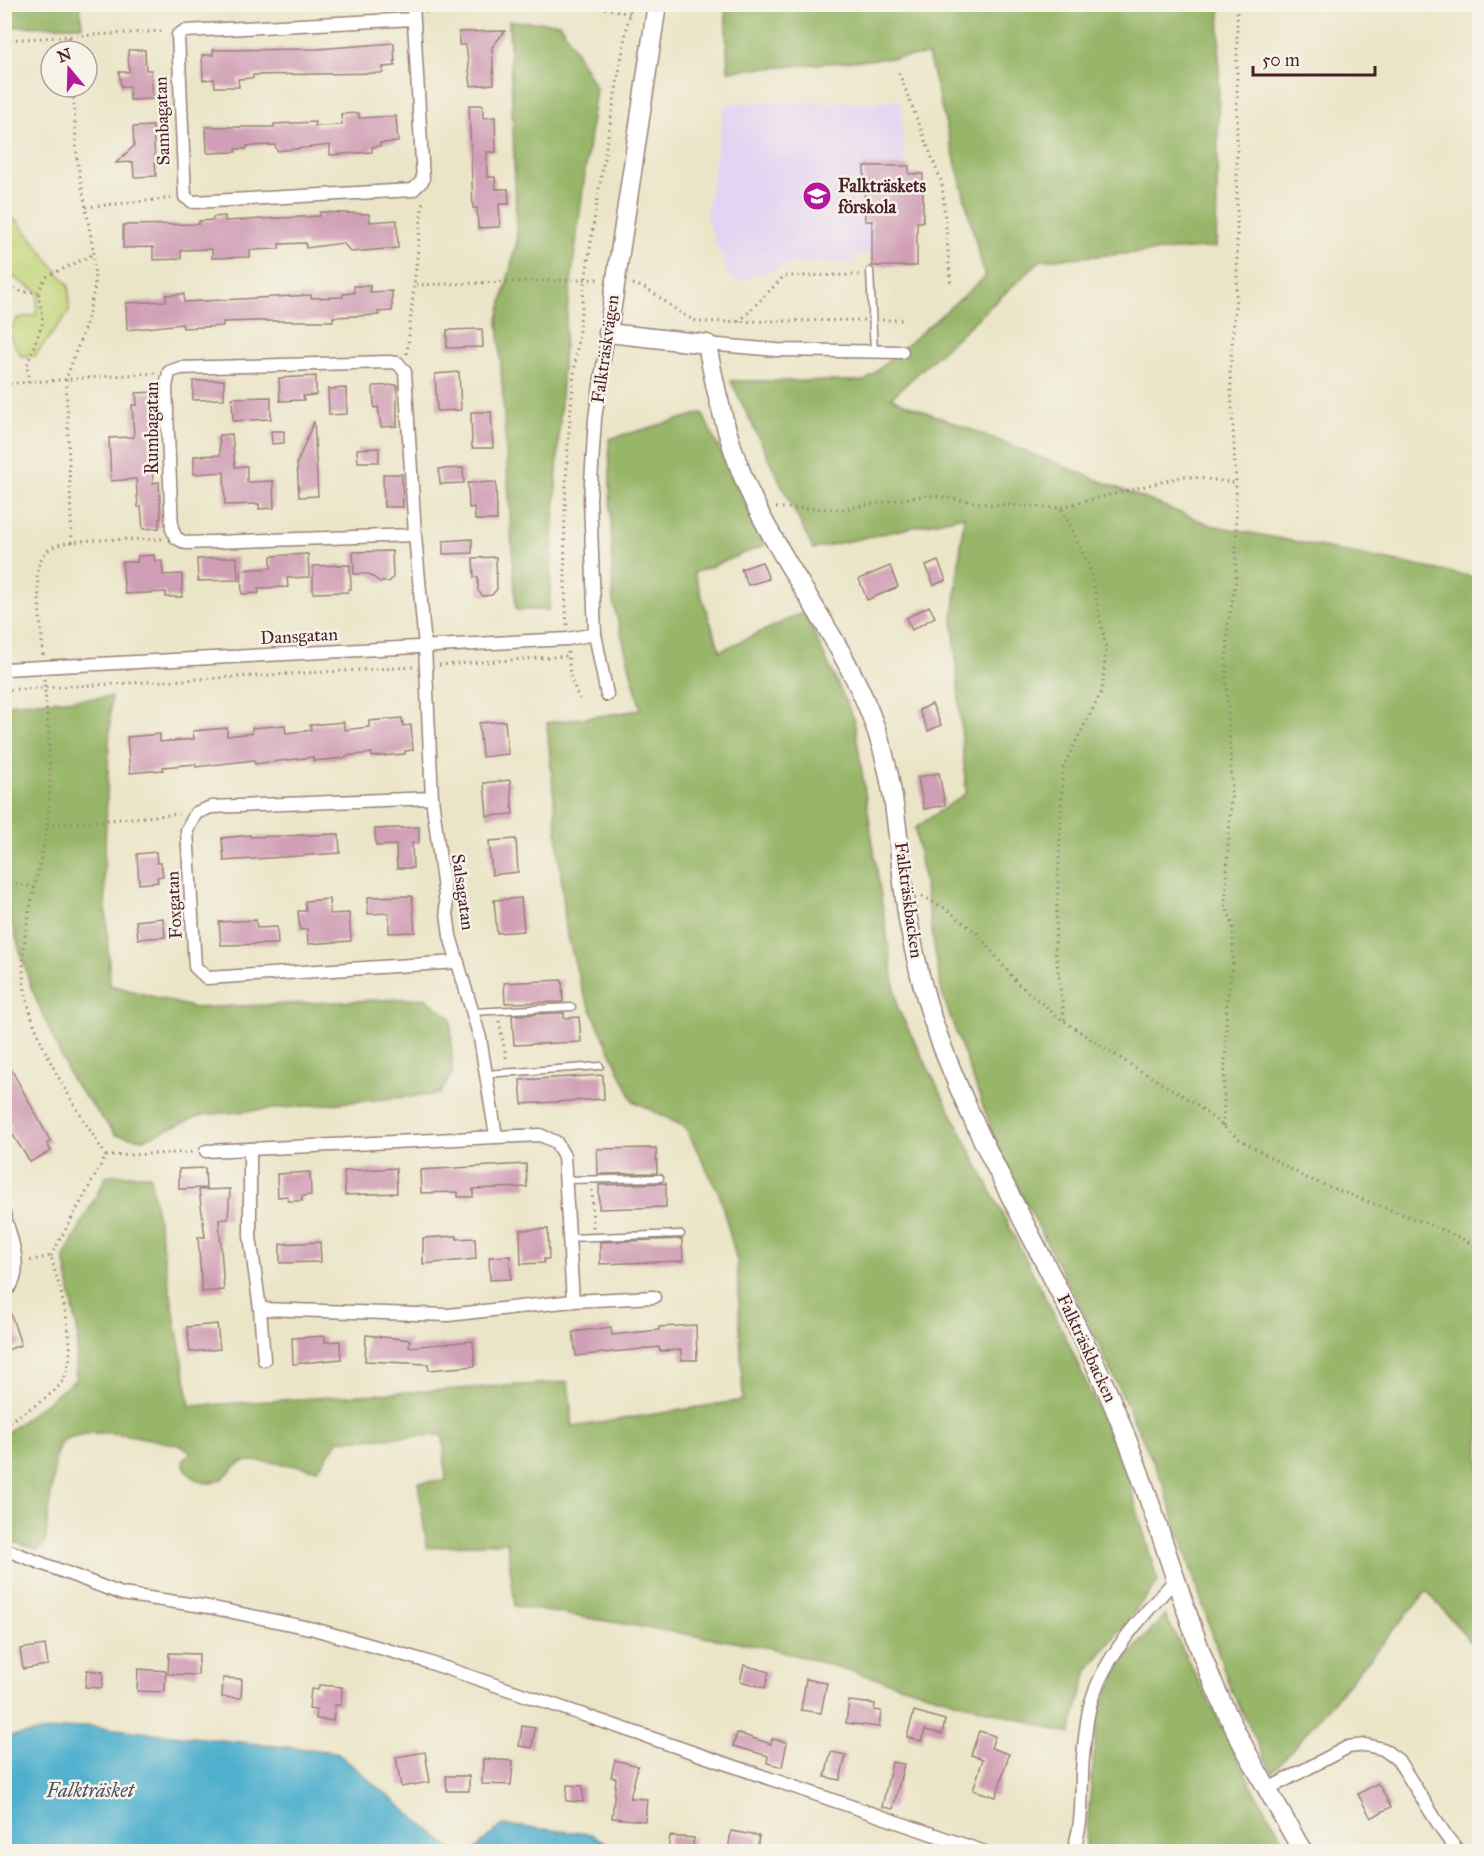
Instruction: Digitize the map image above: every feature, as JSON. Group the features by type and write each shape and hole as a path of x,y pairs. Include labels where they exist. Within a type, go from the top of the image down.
{"street":[{"path":"185,197 193,202 413,190 422,183 413,4"},
{"name":"Falkträskvägen","path":"607,695 595,634 590,499 595,418 657,4"},
{"path":"178,35 185,31 414,19"},
{"name":"Sambagatan","path":"178,35 185,197"},
{"path":"608,333 777,350 902,352"},
{"name":"Falkträskbacken","path":"707,344 725,431 757,507 856,681 877,730 894,788 904,886 920,974 933,1020 995,1169 1051,1273 1102,1378 1141,1472 1176,1579 1218,1694 1303,1851"},
{"path":"398,363 405,372 415,535 425,647"},
{"name":"Rumbagatan","path":"176,538 172,529 166,387 169,372 180,368 398,363"},
{"path":"176,538 186,543 415,535"},
{"name":"Dansgatan","path":"4,669 568,639 595,634"},
{"name":"Salsagatan","path":"425,647 432,798 450,936 480,1038 496,1136"},
{"path":"196,813 211,807 432,798"},
{"name":"Foxgatan","path":"196,813 187,830 195,968 207,978 458,962"},
{"path":"206,1151 496,1136 540,1136 556,1142 564,1156 573,1301"},
{"path":"250,1149 250,1236 264,1360"},
{"path":"4,1214 16,1264 16,1274 11,1287 4,1292"},
{"path":"260,1309 448,1315 573,1301 654,1297"},
{"path":"4,1549 122,1594 209,1607 314,1629 422,1660 985,1851"},
{"path":"1072,1851 1080,1808 1083,1755 1091,1702 1112,1660 1147,1611 1176,1579"},
{"path":"1268,1789 1348,1747 1366,1745 1383,1749 1398,1760 1446,1836 1460,1851"}],"lane":[{"path":"870,273 874,352"},
{"path":"473,1012 572,1007"},
{"path":"485,1074 600,1066"},
{"path":"566,1180 660,1178"},
{"path":"569,1238 681,1234"}],"path":[{"path":"579,699 570,676 565,592 569,447 586,279 632,4"},
{"path":"1223,1126 1227,1000 1233,964 1233,925 1225,904 1232,784 1227,665 1228,624 1236,580 1236,483 1230,370 1237,283 1237,4"},
{"path":"414,19 427,11 507,6 600,7 630,14"},
{"path":"4,40 169,30 178,35"},
{"path":"899,73 942,183 951,286"},
{"path":"72,543 66,380 87,321 95,286 94,254 78,159 74,99"},
{"path":"398,363 408,353 416,285 422,183"},
{"path":"86,207 185,197"},
{"path":"29,382 27,365 43,322 38,292 46,277 94,254"},
{"path":"739,322 776,281 784,276 870,273"},
{"path":"416,285 615,280 641,286 683,317 699,322 902,320"},
{"path":"4,282 22,292 38,292"},
{"path":"4,384 169,372"},
{"path":"757,507 843,509 928,495 988,504 1061,508 1185,476 1236,483"},
{"path":"1061,508 1090,568 1106,648 1102,691 1063,767 1055,949 1065,1022"},
{"path":"106,1156 56,1074 40,1039 24,985 24,958 34,887 47,825 49,784 37,574 39,561 55,546 72,543 176,538"},
{"path":"4,690 568,656"},
{"path":"47,825 196,813"},
{"path":"4,882 34,887"},
{"path":"904,886 945,908 977,933 1018,984 1065,1022 1192,1101 1239,1139 1306,1178 1446,1231 1479,1248"},
{"path":"496,1010 508,1072"},
{"path":"106,1156 206,1151"},
{"path":"4,1425 59,1386 69,1368 70,1349 66,1321 51,1256 106,1156"},
{"path":"592,1179 593,1237"},
{"path":"16,1264 51,1256"}],"shaded area":[{"name":"Falkträskets förskola","path":"901,101 904,166 909,166 909,174 923,174 923,222 917,222 917,266 872,267 872,254 853,256 854,263 794,263 738,281 729,276 706,217 725,103"}],"green space":[{"path":"4,5 80,5 82,26 5,27"},
{"path":"725,5 1250,5 1220,9 1216,247 1041,260 891,398 1211,525 1479,578 1479,1652 1427,1591 1272,1773 1229,1685 1162,1481 1090,1326 1001,1155 942,994 915,828 966,793 953,619 964,516 813,549 731,381 865,381 985,277 928,55 728,71"},
{"path":"509,21 560,23 596,88 565,329 549,610 516,610 498,319 517,241"},
{"path":"5,219 17,220 69,286 69,312 35,356 21,356 8,333 18,318 36,315 38,292 5,272"},
{"path":"702,413 765,545 694,573 720,651 804,612 854,719 898,1009 1068,1342 1127,1475 1158,1582 1088,1670 1070,1734 771,1648 515,1606 507,1542 427,1548 418,1482 446,1481 443,1435 339,1440 318,1469 249,1461 239,1464 218,1481 207,1483 201,1482 188,1472 183,1461 191,1452 182,1446 122,1434 78,1435 63,1440 56,1454 45,1543 38,1550 5,1539 5,1434 75,1380 78,1334 64,1257 107,1175 150,1175 190,1406 568,1382 573,1427 743,1400 737,1261 719,1193 685,1127 633,1101 582,990 566,929 547,723 641,710 613,602 609,439"},
{"path":"111,697 104,872 110,985 195,1008 425,998 451,1018 452,1073 440,1094 202,1115 144,1139 116,1135 71,1079 31,987 5,901 5,704"},
{"path":"1165,1615 1255,1792 1290,1851 1085,1851 1098,1711 1122,1663"}],"water":[{"name":"Falkträsket","path":"86,1726 336,1752 454,1851 5,1851 5,1737"},
{"path":"502,1825 591,1834 620,1851 473,1851"}],"building":[{"path":"505,31 492,47 494,84 471,86 466,45 459,45 459,32"},
{"path":"394,43 395,66 383,67 383,73 253,75 253,78 238,79 239,87 215,87 214,79 203,80 202,55 213,55 213,50 317,49"},
{"path":"128,50 145,50 146,70 151,70 153,99 130,100 129,86 121,87 119,72 129,72"},
{"path":"469,105 483,105 483,118 495,117 496,152 487,152 487,177 495,177 496,189 508,189 509,204 499,204 500,227 478,228 477,208 473,208"},
{"path":"359,113 359,118 396,116 398,142 380,143 380,146 372,147 372,152 330,155 330,145 277,151 275,145 247,146 247,149 236,149 236,152 208,153 207,151 206,127 274,127 274,124 315,122 315,126 342,125 341,114"},
{"path":"153,126 156,176 134,177 133,162 116,163 134,146 133,127"},
{"path":"864,166 909,166 909,174 923,174 923,222 917,222 917,266 872,266 872,221 865,221"},
{"path":"320,212 369,214 370,222 397,220 398,248 351,252 343,243 306,248 306,243 279,244 279,249 250,250 250,257 212,258 212,249 181,250 181,259 153,260 153,247 123,248 123,225 199,224 199,221 213,220 213,217 225,216 225,221 320,216"},
{"path":"354,286 370,286 370,292 392,291 392,311 378,312 379,315 333,317 333,321 223,322 223,326 183,328 182,324 127,330 126,303 166,301 166,295 184,294 184,302 311,295 311,298 343,297 343,294 354,293"},
{"path":"482,329 483,347 447,348 447,330"},
{"path":"459,372 461,410 437,411 435,374"},
{"path":"316,376 316,395 303,396 304,400 280,401 279,378"},
{"path":"224,380 224,399 193,400 193,381"},
{"path":"397,385 397,426 381,427 378,407 374,408 373,386"},
{"path":"346,388 347,414 329,415 328,389"},
{"path":"156,392 157,428 150,428 153,483 159,482 161,519 159,519 159,528 143,529 141,507 138,507 136,479 111,481 109,438 134,437 132,405 137,405 136,393"},
{"path":"271,397 271,419 233,421 232,398"},
{"path":"471,412 491,412 493,448 472,448"},
{"path":"314,421 318,496 299,497 297,463"},
{"path":"271,431 284,431 284,443 272,444"},
{"path":"232,434 235,467 247,466 247,482 273,481 274,508 259,509 259,504 225,505 224,472 194,474 194,456 220,455 219,435"},
{"path":"379,448 379,462 358,462 357,449"},
{"path":"463,468 464,483 440,484 439,469"},
{"path":"383,474 402,474 403,507 384,507"},
{"path":"496,482 497,520 475,520 474,507 469,508 468,483"},
{"path":"472,539 472,553 443,554 443,541"},
{"path":"392,551 393,577 389,582 380,582 369,574 354,574 353,552"},
{"path":"308,554 309,577 287,578 288,587 258,588 259,593 242,594 241,570 271,568 271,556"},
{"path":"154,555 155,561 162,561 163,575 182,574 182,597 166,597 166,592 125,594 122,562 137,562 138,556"},
{"path":"237,557 238,580 198,581 197,559"},
{"path":"496,557 497,589 492,595 483,596 478,591 478,577 474,577 473,558"},
{"path":"938,561 946,580 934,585 926,566"},
{"path":"762,562 769,579 748,585 741,569"},
{"path":"350,565 351,589 348,589 348,592 313,593 313,566"},
{"path":"890,566 898,587 867,600 859,579"},
{"path":"929,606 935,617 912,630 906,618"},
{"path":"932,704 941,725 928,731 919,710"},
{"path":"402,718 403,726 411,725 413,750 405,751 405,754 372,757 372,753 346,756 346,758 313,761 313,757 255,764 254,760 196,767 196,764 130,773 127,737 160,734 160,742 194,739 193,731 227,728 227,736 252,733 252,728 285,725 286,733 311,730 310,725 344,722 344,730 369,727 369,721"},
{"path":"505,721 508,754 482,757 479,723"},
{"path":"939,773 945,805 924,809 918,777"},
{"path":"510,780 513,814 487,816 484,783"},
{"path":"419,827 419,843 412,843 413,868 397,868 396,845 376,846 375,829"},
{"path":"339,834 340,853 224,861 222,838 250,835 250,837"},
{"path":"516,839 518,872 492,875 489,841"},
{"path":"156,852 157,863 161,863 163,876 157,877 158,882 139,884 137,854"},
{"path":"412,896 415,932 389,933 389,913 368,914 368,897"},
{"path":"521,898 524,931 497,933 494,900"},
{"path":"329,899 330,914 349,913 351,941 308,944 307,929 300,930 298,911 306,911 305,901"},
{"path":"163,918 165,937 138,939 136,921"},
{"path":"256,920 257,928 277,927 278,944 221,945 219,922"},
{"path":"562,980 563,1002 505,1003 504,983"},
{"path":"564,1013 564,1018 579,1017 581,1042 514,1045 512,1015"},
{"path":"4,1056 51,1142 47,1143 51,1151 30,1162 9,1129 12,1127 4,1115"},
{"path":"603,1075 604,1099 522,1104 520,1080"},
{"path":"656,1148 657,1173 598,1174 597,1149"},
{"path":"526,1164 527,1187 473,1189 473,1197 458,1197 458,1192 421,1193 420,1170"},
{"path":"205,1168 206,1188 179,1189 179,1169"},
{"path":"396,1168 397,1193 345,1195 344,1171"},
{"path":"310,1172 311,1195 302,1196 302,1201 288,1201 288,1196 278,1197 277,1174"},
{"path":"666,1183 666,1207 599,1209 599,1185"},
{"path":"230,1189 228,1219 219,1219 224,1290 202,1292 198,1237 205,1237 199,1190"},
{"path":"548,1229 549,1259 544,1259 544,1263 521,1264 520,1230"},
{"path":"457,1236 457,1239 475,1238 476,1259 423,1264 423,1238"},
{"path":"682,1239 683,1261 600,1264 600,1242"},
{"path":"320,1242 321,1262 280,1263 280,1244"},
{"path":"510,1256 511,1279 490,1280 489,1257"},
{"path":"4,1302 7,1302 21,1345 4,1351"},
{"path":"217,1324 220,1349 190,1352 187,1327"},
{"path":"696,1325 697,1360 681,1360 681,1350 660,1351 659,1347 576,1356 573,1332 611,1327 612,1335 659,1330 659,1327"},
{"path":"366,1335 410,1340 409,1347 473,1341 475,1366 429,1370 428,1364 365,1361"},
{"path":"325,1336 325,1342 340,1341 341,1359 293,1364 292,1338"},
{"path":"45,1645 48,1665 23,1669 20,1649"},
{"path":"169,1653 199,1654 198,1675 168,1674"},
{"path":"744,1665 769,1672 765,1688 740,1681"},
{"path":"138,1669 166,1671 165,1692 137,1691"},
{"path":"87,1670 103,1672 102,1688 85,1687"},
{"path":"223,1678 242,1679 241,1698 222,1697"},
{"path":"806,1679 827,1683 821,1713 801,1710"},
{"path":"319,1685 342,1687 341,1705 335,1705 333,1721 316,1719 317,1710 309,1709 311,1689 318,1690"},
{"path":"849,1701 875,1704 874,1710 881,1711 879,1727 846,1723"},
{"path":"914,1711 945,1720 942,1734 925,1730 921,1741 907,1737"},
{"path":"522,1726 535,1728 532,1748 519,1746"},
{"path":"979,1731 995,1736 991,1748 1009,1754 996,1797 973,1790 983,1759 971,1755"},
{"path":"737,1733 771,1744 772,1739 787,1742 782,1767 767,1763 768,1756 733,1746"},
{"path":"425,1752 430,1782 401,1787 396,1757"},
{"path":"831,1752 846,1755 840,1780 825,1777"},
{"path":"483,1759 513,1761 511,1785 482,1784"},
{"path":"615,1760 638,1766 630,1798 647,1799 645,1821 612,1818 616,1778 611,1777"},
{"path":"892,1762 904,1764 893,1809 882,1807"},
{"path":"446,1776 469,1776 469,1791 447,1791"},
{"path":"1378,1783 1391,1807 1371,1818 1358,1794"},
{"path":"567,1785 583,1786 583,1802 566,1801"},
{"path":"731,1831 759,1836 757,1851 728,1851"},
{"path":"670,1836 694,1838 692,1851 668,1851"}],"place":[{"name":"Falkträskets förskola","path":"817,196"}]}
